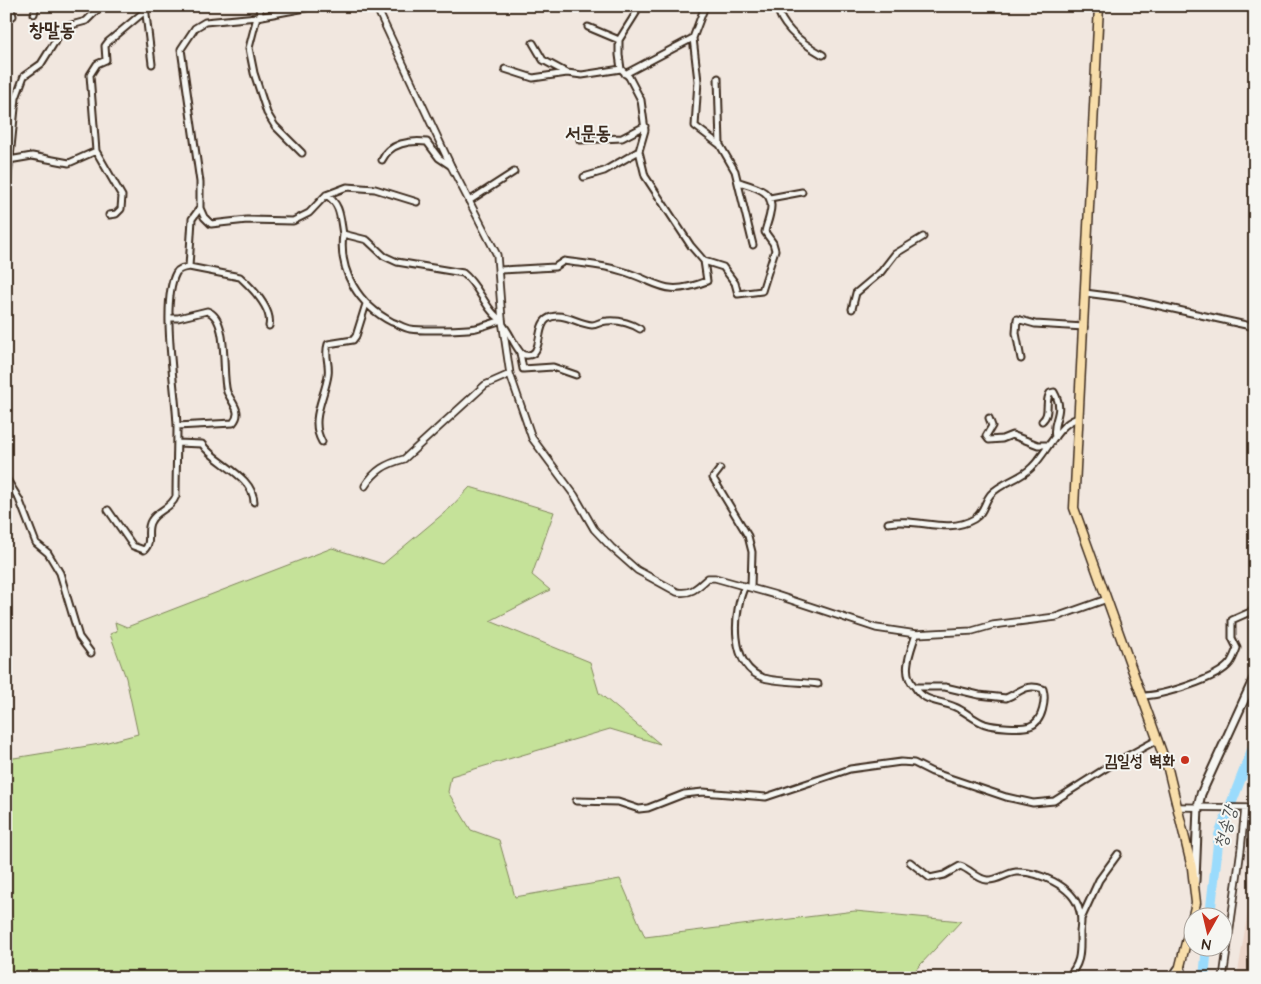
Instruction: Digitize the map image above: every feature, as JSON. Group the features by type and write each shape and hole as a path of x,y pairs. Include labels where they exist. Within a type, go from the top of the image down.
{"main road":[{"path":"1099,6 1074,508 1157,740 1178,807 1195,884"},
{"path":"1177,978 1196,903 1198,807 1212,768 1255,676"}],"street":[{"path":"10,6 13,16"},
{"path":"34,14 36,6"},
{"path":"6,197 16,98 24,76 41,64 64,26 86,21 101,6"},
{"path":"259,6 250,48 254,73 267,113 275,126 302,153"},
{"path":"316,6 258,17 205,22 195,28 181,49 200,182 200,208 204,216 211,224 247,220 293,220 309,212 326,195 347,187 359,186 375,188 417,202"},
{"path":"376,6 451,166 493,245 500,270 503,323 510,374 532,438 576,496 594,529 626,562 663,585 685,594 694,590 708,578 748,586 876,628 916,634 972,631 993,625 1056,617 1107,599"},
{"path":"500,270 555,267 564,261 620,270 669,289 685,288 706,281 704,261 649,186 639,151 644,126 638,91 630,76 621,69 619,40 636,13 636,6"},
{"path":"705,6 693,38 698,80 695,126 720,145"},
{"path":"777,6 789,28 805,45 823,55"},
{"path":"145,9 152,64"},
{"path":"109,215 116,214 121,209 122,196 96,151 90,75 97,64 106,60 105,46 108,42 145,9"},
{"path":"588,27 619,40"},
{"path":"625,74 693,38"},
{"path":"533,43 544,60 567,73"},
{"path":"505,69 533,78 567,73 582,75 621,69"},
{"path":"718,78 720,145 738,182 753,245"},
{"path":"6,96 16,98"},
{"path":"580,140 622,138 644,126"},
{"path":"382,160 388,150 396,145 427,142 439,158 451,166"},
{"path":"9,160 32,156 70,163 96,151"},
{"path":"584,177 604,170 639,151"},
{"path":"469,201 514,172"},
{"path":"704,261 723,266 735,283 738,294 762,291 775,250 773,242 765,232 772,205 770,198 764,191 738,182"},
{"path":"770,198 802,192"},
{"path":"326,195 334,200 339,207 343,234 343,257 352,287 366,304 386,319 408,329 475,329 503,323"},
{"path":"190,267 192,219 200,208"},
{"path":"343,234 367,240 384,256 396,262 463,273 475,284 496,317 503,323 510,334 520,353 523,369 553,367 576,375"},
{"path":"852,309 856,293 881,272 895,254 923,237"},
{"path":"108,510 133,546 139,550 147,548 149,523 156,515 173,504 176,496 177,426 169,318 170,296 176,272 181,268 190,267 240,277 267,310 271,320 269,326"},
{"path":"1085,293 1124,298 1255,327"},
{"path":"322,442 317,427 319,404 328,374 326,351 328,344 353,340 366,304"},
{"path":"169,318 178,318 208,311 214,316 222,338 226,390 234,403 237,413 233,423 177,426"},
{"path":"520,353 531,355 535,351 540,329 544,322 551,318 565,317 591,325 607,321 623,322 640,329"},
{"path":"1021,359 1016,333 1017,319 1035,324 1084,327"},
{"path":"365,486 373,474 389,463 404,459 485,385 510,374"},
{"path":"1042,421 1047,415 1046,398 1050,393 1054,392 1059,403 1060,412 1054,431 1055,437"},
{"path":"989,418 992,426 986,436 989,440 1002,439 1012,435 1038,445 1048,445"},
{"path":"888,523 910,522 945,526 974,519 986,507 990,495 1031,468 1067,424 1078,418"},
{"path":"177,443 202,444 224,466 239,475 249,488 254,502"},
{"path":"720,469 713,478 748,536 752,552 748,586 740,595 737,649 741,657 763,678 818,684"},
{"path":"6,478 18,499 36,543 48,553 60,574 79,637 91,654"},
{"path":"1140,696 1152,696 1188,686 1230,663 1236,648 1232,638 1232,620 1250,612 1255,606"},
{"path":"915,687 945,687 978,695 1006,698 1031,685 1043,689 1045,695 1039,718 1030,726 995,727 983,724 954,706 932,702 918,692 910,682 907,668 916,634"},
{"path":"576,801 618,802 639,809 648,808 684,794 703,792 766,797 850,769 901,762 914,763 932,772 998,795 1045,803 1054,801 1110,765 1157,740"},
{"path":"1178,807 1255,808"},
{"path":"1223,978 1241,849 1244,808"},
{"path":"1081,919 1099,880 1118,854"},
{"path":"910,862 930,878 944,875 960,866 967,868 984,880 1015,872 1039,874 1069,892 1076,902 1081,919 1081,957 1067,978"},
{"path":"1171,978 1181,964"},
{"path":"1181,964 1184,978"}],"shaded area":[{"path":"1255,868 1255,978 1237,978"}],"green space":[{"path":"470,487 554,512 532,575 550,590 490,621 590,662 599,693 660,744 610,729 451,776 448,792 471,830 499,840 515,897 620,879 645,937 855,911 961,921 908,978 6,978 6,756 14,758 100,744 138,734 126,678 110,634 117,631 115,622 127,627 332,548 383,564 450,508"}],"waterway":[{"name":"청송강","path":"1211,906 1219,835 1255,742"},
{"name":"청송강","path":"1204,978 1206,956"}],"place":[{"name":"김일성 벽화","path":"1185,760"}],"district":[{"name":"창말동","path":"52,29"},
{"name":"서문동","path":"588,132"}]}
